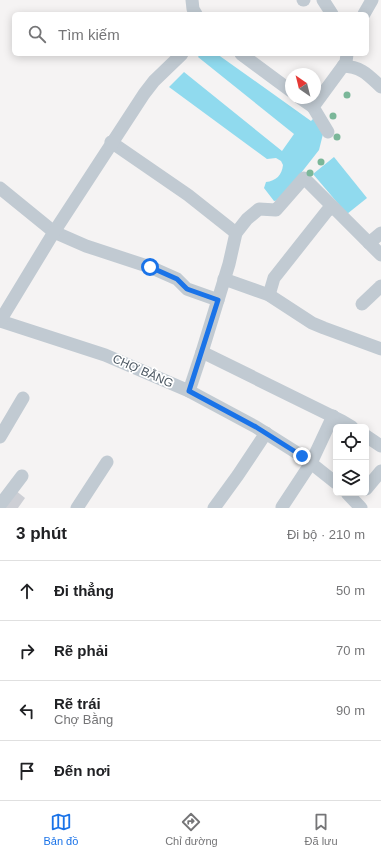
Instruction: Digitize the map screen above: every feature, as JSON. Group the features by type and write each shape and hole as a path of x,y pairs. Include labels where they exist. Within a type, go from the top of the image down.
{"street":[{"path":"192,0 195,12"},
{"path":"323,0 331,12"},
{"path":"365,12 372,0"},
{"path":"0,321 111,142 154,81 180,56"},
{"path":"244,56 285,87"},
{"path":"313,107 345,60 364,72 381,87"},
{"path":"309,104 313,107 328,132"},
{"path":"111,142 188,195 236,233"},
{"path":"189,391 218,300 236,233 247,219 259,209 276,210 304,178 381,255"},
{"path":"0,188 54,232 86,246 150,267 177,279 187,289 218,300"},
{"path":"269,295 274,278 327,211 333,207"},
{"path":"369,243 381,233"},
{"path":"224,279 269,295 312,322 381,350"},
{"path":"362,304 381,286"},
{"name":"CHỢ BẰNG","path":"0,321 105,355 189,391 266,434 311,463 333,481"},
{"path":"202,352 347,424"},
{"path":"0,437 23,398"},
{"path":"282,507 311,463 333,416"},
{"path":"214,508 266,434"},
{"path":"369,438 381,446"},
{"path":"77,508 107,462"},
{"path":"369,485 381,471"},
{"path":"0,505 22,476"}],"water":[{"path":"199,56 220,56 285,102 285,104 311,121 315,117 323,134 319,150 280,200 274,201 264,188 266,182 276,179 280,175 283,165 281,161 276,158 267,159 169,87 184,72 282,151 294,134"},
{"path":"334,157 367,198 347,214 313,174"}],"building":[{"path":"15,490 25,498 18,508 3,508"}],"route":[{"path":"150,267 169,274 193,292 218,300 189,391 256,427 302,456"}]}
